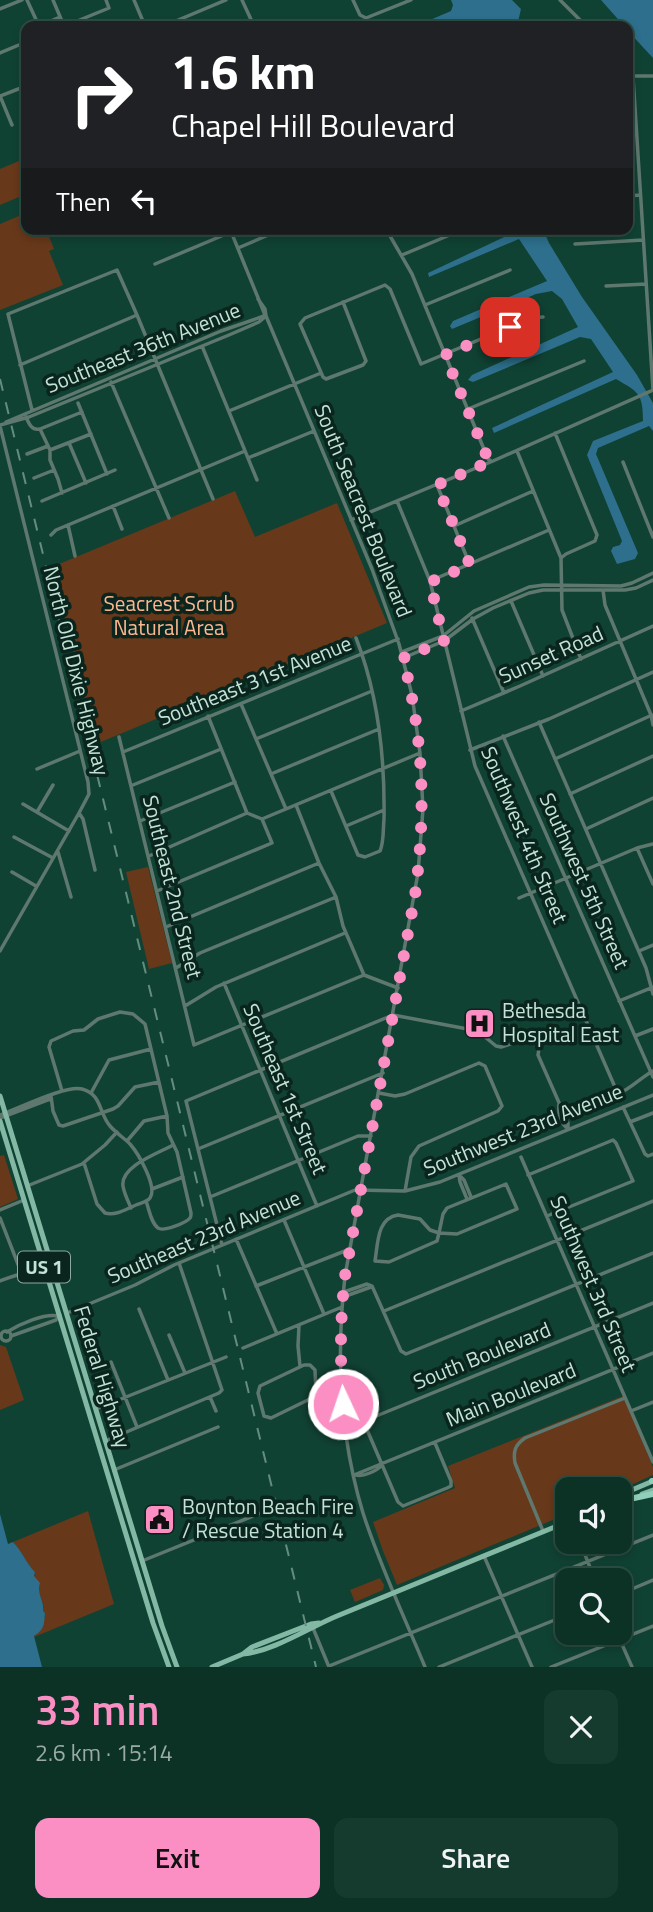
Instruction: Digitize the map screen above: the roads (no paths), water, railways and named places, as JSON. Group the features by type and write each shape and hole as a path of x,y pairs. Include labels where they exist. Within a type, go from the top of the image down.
{"highway":[{"path":"632,1497 653,1492"}],"main road":[{"name":"Federal Highway","path":"0,1096 11,1157 78,1377 177,1667"},
{"name":"Federal Highway","path":"2,1117 38,1220 97,1413 169,1667"},
{"path":"11,1157 20,1181 27,1186"},
{"path":"20,1188 27,1193 33,1214 38,1220"},
{"path":"43,1263 46,1262 53,1269"},
{"path":"78,1377 89,1406 97,1413"},
{"path":"90,1414 97,1413"},
{"path":"632,1493 653,1481"},
{"path":"212,1667 243,1654 252,1647 321,1622 555,1527"},
{"path":"243,1654 254,1653 321,1622"}],"street":[{"path":"0,9 22,0"},
{"path":"27,0 36,21"},
{"path":"53,0 62,21"},
{"path":"76,21 109,8 106,0"},
{"path":"134,0 143,21"},
{"path":"176,21 226,0"},
{"path":"242,0 252,21"},
{"path":"354,0 362,16 369,17 411,0"},
{"path":"560,0 581,21"},
{"path":"50,21 60,17"},
{"path":"0,52 21,44"},
{"path":"633,76 653,76"},
{"path":"12,125 0,96 21,88"},
{"path":"351,520 517,451 650,391 646,284 633,123"},
{"path":"633,196 640,195"},
{"path":"155,264 221,235"},
{"name":"South Seacrest Boulevard","path":"232,235 258,299 265,309 398,639 412,695 421,753 421,850 343,1294 342,1394 354,1475 373,1541 425,1667"},
{"path":"238,248 268,235"},
{"path":"390,235 425,305 491,461"},
{"path":"402,255 450,235"},
{"path":"575,244 643,240"},
{"path":"82,412 40,429 30,426 8,314 117,270 213,499"},
{"path":"425,305 510,270"},
{"path":"606,286 646,284"},
{"path":"343,302 366,361 363,365 328,379 321,373 301,321 343,302 385,285 388,286 421,364 531,318 543,317"},
{"path":"20,365 137,316"},
{"name":"Southeast 36th Avenue","path":"0,425 258,322 266,316"},
{"path":"201,343 257,480"},
{"path":"468,409 584,361"},
{"path":"229,411 321,373"},
{"path":"111,380 169,518"},
{"path":"78,403 107,474"},
{"name":"North Old Dixie Highway","path":"0,425 89,782 87,799 0,951"},
{"path":"40,429 49,448 50,460 61,493"},
{"path":"248,458 314,431"},
{"path":"555,433 597,535 595,541 561,558"},
{"path":"27,454 91,434"},
{"path":"69,443 86,482"},
{"path":"517,451 561,558 562,610 581,659"},
{"path":"51,536 56,530 245,452"},
{"path":"623,462 653,537"},
{"path":"34,478 54,470"},
{"path":"42,501 116,470"},
{"path":"437,485 470,565"},
{"path":"454,526 533,491"},
{"name":"Southwest 4th Street","path":"397,501 430,582 475,766 618,1094 652,1074"},
{"path":"113,506 122,529"},
{"path":"68,525 75,556"},
{"path":"430,582 549,530"},
{"path":"604,589 629,584 653,573"},
{"path":"403,658 444,638 472,616 510,598 562,587 625,590 636,588 653,579"},
{"path":"604,589 605,605 652,715 653,725"},
{"path":"510,598 542,676"},
{"path":"472,616 503,693"},
{"name":"Sunset Road","path":"461,711 653,625"},
{"path":"331,790 358,855 365,857 378,852 382,847 384,810 379,729 372,691 356,638"},
{"path":"401,652 444,638"},
{"name":"Southeast 31st Avenue","path":"124,752 398,639"},
{"path":"470,750 653,671"},
{"path":"256,739 372,691"},
{"path":"241,704 286,809"},
{"path":"555,759 652,715"},
{"path":"208,716 247,813"},
{"path":"539,722 639,951 653,994"},
{"path":"271,774 379,729"},
{"name":"Southwest 5th Street","path":"503,736 652,1074"},
{"name":"Southeast 2nd Street","path":"119,737 194,1045 241,1025"},
{"path":"132,786 221,749"},
{"path":"37,769 80,751"},
{"path":"149,856 247,813 262,819 421,753"},
{"path":"570,794 653,756"},
{"path":"140,821 235,782"},
{"path":"37,812 53,785"},
{"path":"586,829 653,798"},
{"path":"23,804 69,831"},
{"path":"296,805 336,897 345,933 364,975"},
{"path":"346,826 384,810"},
{"path":"79,813 83,819 95,870"},
{"path":"157,891 272,843 262,819"},
{"path":"14,836 53,858"},
{"path":"519,898 637,848 653,844"},
{"path":"637,848 653,884"},
{"path":"58,849 71,897"},
{"path":"166,927 319,863"},
{"path":"12,872 36,886"},
{"path":"176,968 200,953 336,897"},
{"path":"185,1006 224,983 345,933"},
{"path":"639,951 653,945"},
{"path":"241,1025 364,975 398,988"},
{"name":"Southeast 1st Street","path":"224,983 317,1206"},
{"path":"619,1001 652,988"},
{"path":"62,1091 49,1047 50,1042 73,1031 84,1030 98,1019 117,1012 138,1016 145,1024 167,1116 168,1133 183,1177 191,1217 166,1230 159,1229 154,1224 146,1201"},
{"path":"222,1245 186,1101 393,1015 473,1030 501,1047 523,1040 540,1042 538,1055 559,1104 560,1118 568,1129"},
{"path":"635,1036 653,1029"},
{"path":"91,1093 109,1060 151,1049"},
{"path":"379,1093 395,1096 405,1094 479,1063 485,1066 502,1109 427,1141 416,1149 409,1162 405,1191"},
{"path":"198,1149 383,1073"},
{"path":"51,1097 55,1118 61,1126 118,1106 135,1087 159,1082"},
{"path":"2,1117 62,1091 80,1088 91,1093 98,1100 107,1122 127,1141 143,1162 152,1189 151,1196 146,1201 113,1214 101,1211 84,1163"},
{"name":"Southwest 23rd Avenue","path":"361,1190 405,1191 424,1187 653,1095"},
{"path":"623,1107 645,1154 653,1154"},
{"path":"630,1122 653,1113"},
{"path":"127,1141 144,1121 167,1116"},
{"path":"27,1186 84,1163 117,1132"},
{"path":"210,1197 358,1136 371,1136"},
{"path":"528,1175 612,1140 616,1143 633,1181 547,1216"},
{"path":"131,1208 123,1186 123,1179 129,1169 173,1145"},
{"name":"Southwest 3rd Street","path":"521,1157 653,1462"},
{"path":"459,1175 469,1198"},
{"path":"152,1189 183,1177"},
{"path":"439,1233 436,1242 389,1262 375,1261 382,1225 390,1217 420,1219 430,1230 439,1233 455,1234 517,1209 506,1184 445,1210 439,1233"},
{"name":"Southeast 23rd Avenue","path":"9,1334 56,1320 59,1315 179,1263 355,1190 361,1190"},
{"path":"0,1210 24,1200"},
{"path":"384,1311 653,1201"},
{"path":"0,1218 21,1272"},
{"path":"284,1220 324,1314"},
{"path":"236,1239 277,1334"},
{"path":"256,1286 350,1249"},
{"path":"343,1294 373,1287 401,1351 407,1354 653,1252"},
{"path":"0,1281 21,1272 25,1266 43,1263"},
{"path":"105,1441 222,1390 179,1263"},
{"name":"South Boulevard","path":"382,1465 365,1427 367,1421 653,1303"},
{"path":"243,1348 342,1307"},
{"path":"139,1309 169,1380"},
{"path":"299,1325 299,1366"},
{"path":"4,1332 9,1334 8,1341 1,1338 4,1332"},
{"path":"169,1335 185,1373"},
{"name":"Main Boulevard","path":"354,1475 360,1476 380,1468 653,1353"},
{"path":"97,1413 126,1398 226,1357"},
{"path":"111,1362 137,1427"},
{"path":"306,1364 315,1370 314,1397 271,1418 266,1417 258,1388 299,1366 306,1364"},
{"path":"210,1397 216,1411"},
{"path":"544,1531 515,1463 513,1455 518,1443 625,1398"},
{"path":"631,1411 653,1402"},
{"path":"114,1470 218,1427"},
{"path":"382,1465 401,1505 405,1506 451,1486 452,1481 435,1443"},
{"path":"139,1562 263,1512"},
{"path":"313,1628 329,1667 653,1535"},
{"path":"585,1554 591,1568"},
{"path":"484,1556 532,1667"},
{"path":"632,1589 653,1580"},
{"path":"439,1667 555,1620"},
{"path":"632,1635 653,1626"},
{"path":"551,1667 607,1645"},
{"path":"622,1645 632,1667"}],"water":[{"path":"451,0 512,0 521,9 518,21 428,21 451,11"},
{"path":"601,0 653,0 653,58 633,36 633,21 620,21"},
{"path":"509,235 546,235 582,297 637,375 653,403 653,431 649,426 598,448 596,454 638,553 635,559 617,564 611,551 622,541 587,455 593,441 643,421 642,404 638,394 616,379 494,433 492,428 613,372 591,339 580,337 473,382 468,380 472,375 578,327 562,299 552,291 536,294 452,329 450,326 453,321 547,281 519,239 429,277 428,273"},
{"path":"0,1514 8,1544 13,1542 40,1583 39,1590 45,1613 42,1629 34,1636 42,1667 0,1667"}],"railway":[{"path":"0,379 316,1667"}],"place":[{"name":"Bethesda Hospital East","path":"479,1023"},
{"name":"Boynton Beach Fire / Rescue Station 4","path":"159,1519"}],"park label":[{"name":"Seacrest Scrub Natural Area","path":"169,616"}]}
